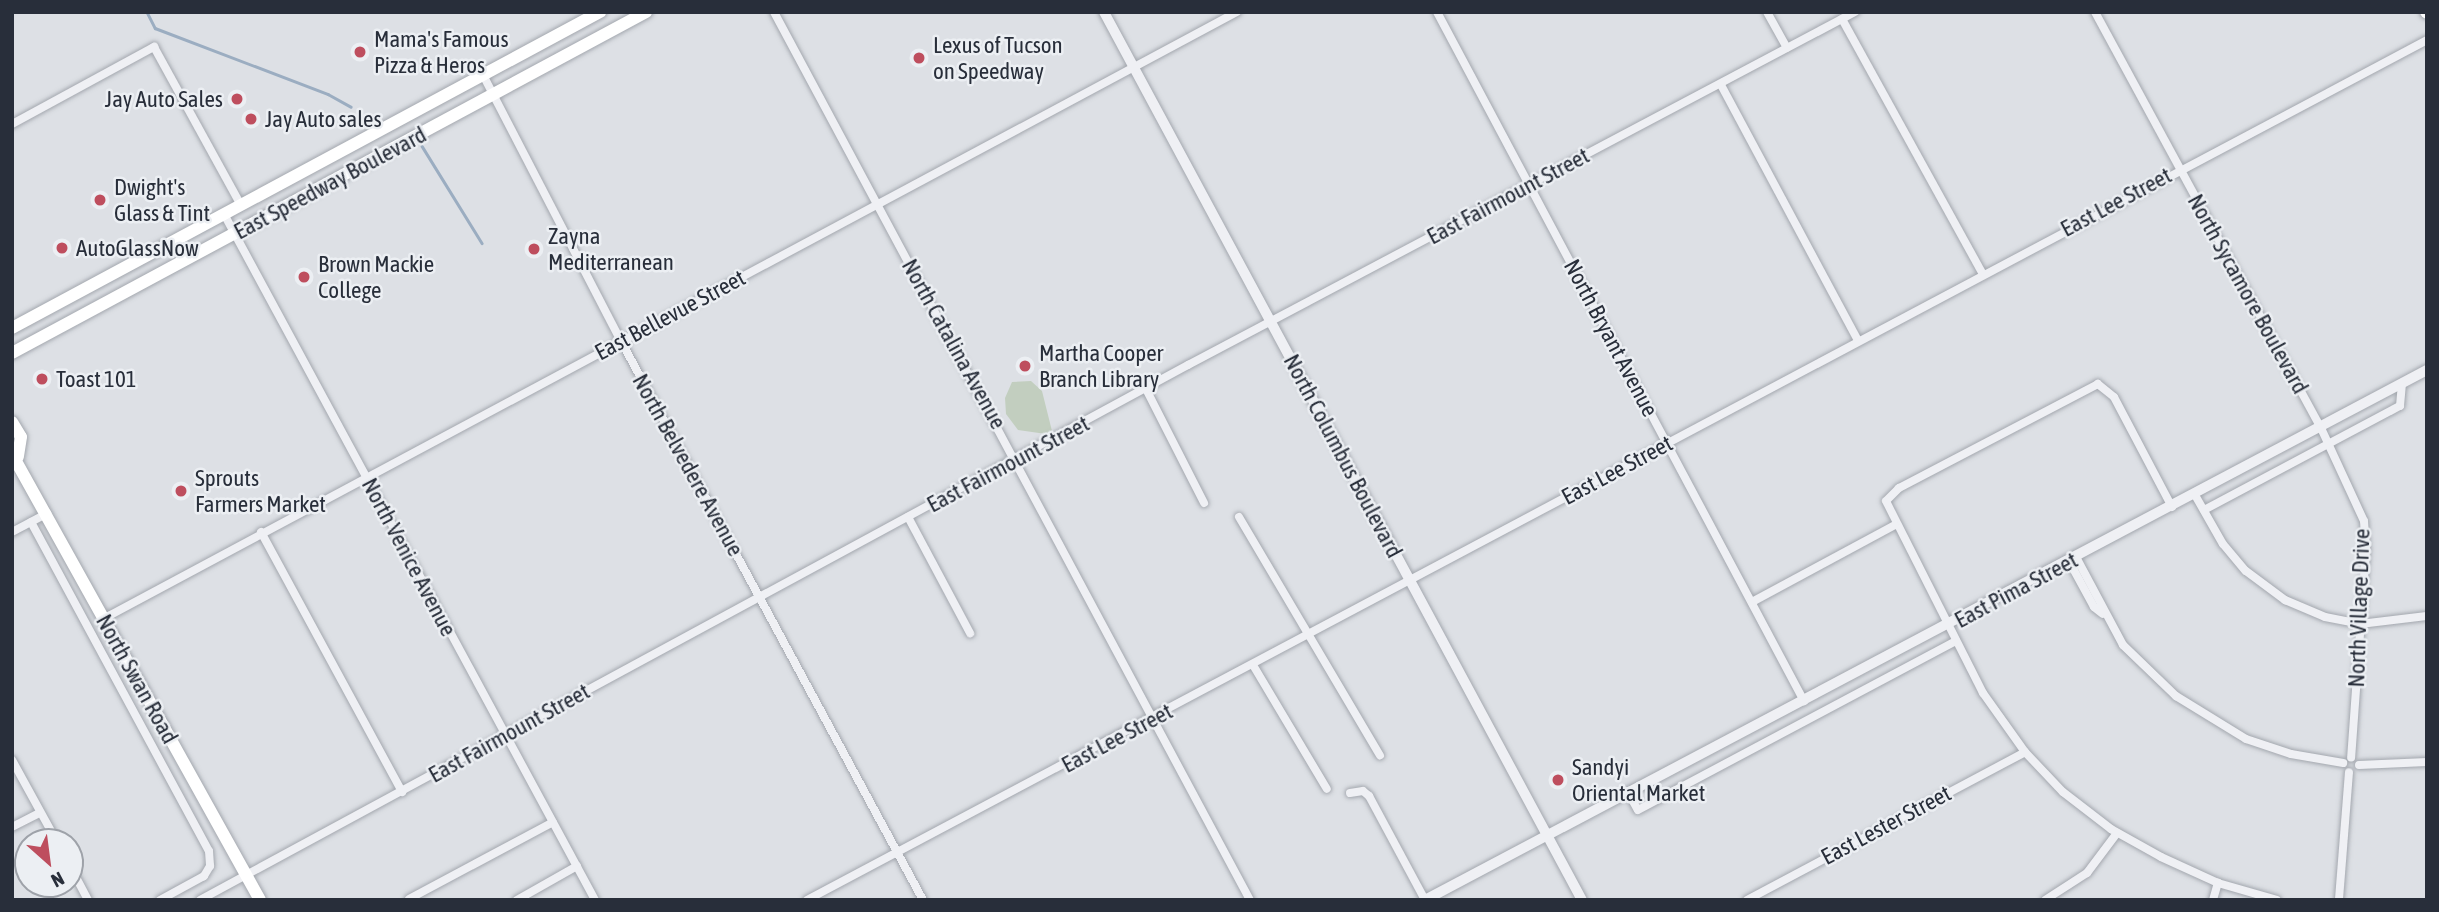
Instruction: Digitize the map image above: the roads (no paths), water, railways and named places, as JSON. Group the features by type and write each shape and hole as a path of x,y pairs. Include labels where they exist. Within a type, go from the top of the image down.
{"main road":[{"name":"East Speedway Boulevard","path":"12,328 600,12"},
{"name":"East Speedway Boulevard","path":"12,353 646,12"},
{"name":"North Swan Road","path":"12,422 21,438 15,456 260,900"}],"street":[{"name":"North Catalina Avenue","path":"774,12 1017,459 1250,900"},
{"name":"North Columbus Boulevard","path":"1104,12 1582,900"},
{"name":"East Bellevue Street","path":"103,619 261,532 1237,12"},
{"name":"North Bryant Avenue","path":"1437,12 1804,701"},
{"path":"1767,12 1787,48"},
{"name":"East Fairmount Street","path":"200,900 1146,389 1855,12"},
{"name":"North Sycamore Boulevard","path":"2095,12 2321,428"},
{"path":"1842,19 1982,273"},
{"name":"East Lee Street","path":"807,900 1154,719 1982,273 2427,40"},
{"path":"12,124 155,47 241,205"},
{"name":"North Belvedere Avenue","path":"483,75 621,341 923,900"},
{"path":"1721,85 1858,341"},
{"name":"North Venice Avenue","path":"224,215 595,900"},
{"name":"East Pima Street","path":"1425,900 1948,626 2427,370"},
{"path":"2172,507 2114,397 2098,384 1887,498 1895,525 1983,693 2025,752 2063,792 2117,832 2218,883 2277,900"},
{"path":"2204,510 2400,406 2402,384"},
{"path":"1146,389 1204,503"},
{"name":"North Village Drive","path":"2321,428 2364,522 2351,757"},
{"path":"2195,495 2246,570 2285,600 2325,618 2360,624 2427,616"},
{"path":"12,532 47,513"},
{"path":"908,517 970,633"},
{"path":"1239,517 1380,755"},
{"name":"North Swan Road","path":"31,522 209,851 209,870 160,900"},
{"path":"1752,602 1895,525"},
{"path":"261,532 402,792"},
{"path":"2072,559 2104,614 2151,675 2211,720 2291,754 2343,763 2349,772 2339,900"},
{"name":"East Pima Street","path":"1629,794 1638,810 1956,641"},
{"path":"1252,665 1327,789"},
{"name":"East Lester Street","path":"1747,900 2025,752"},
{"path":"2343,763 2351,757 2358,765"},
{"path":"12,760 49,828"},
{"path":"2349,772 2358,765 2427,762"},
{"path":"1350,793 1363,790 1369,796 1425,900"},
{"path":"12,827 40,813"},
{"path":"409,899 554,822"},
{"path":"2045,900 2087,873 2117,832"},
{"path":"517,900 577,866"},
{"path":"2213,900 2218,883"}],"waterway":[{"path":"147,12 155,28 328,94 351,107"},
{"path":"422,146 482,243"}],"place":[{"name":"Mama's Famous Pizza & Heros","path":"360,52"},
{"name":"Lexus of Tucson on Speedway","path":"919,58"},
{"name":"Jay Auto Sales","path":"237,99"},
{"name":"Jay Auto sales","path":"251,119"},
{"name":"Dwight's Glass & Tint","path":"100,200"},
{"name":"AutoGlassNow","path":"62,248"},
{"name":"Zayna Mediterranean","path":"534,249"},
{"name":"Brown Mackie College","path":"304,277"},
{"name":"Martha Cooper Branch Library","path":"1025,366"},
{"name":"Toast 101","path":"42,379"},
{"name":"Sprouts Farmers Market","path":"181,491"},
{"name":"Sandyi Oriental Market","path":"1558,780"}]}
